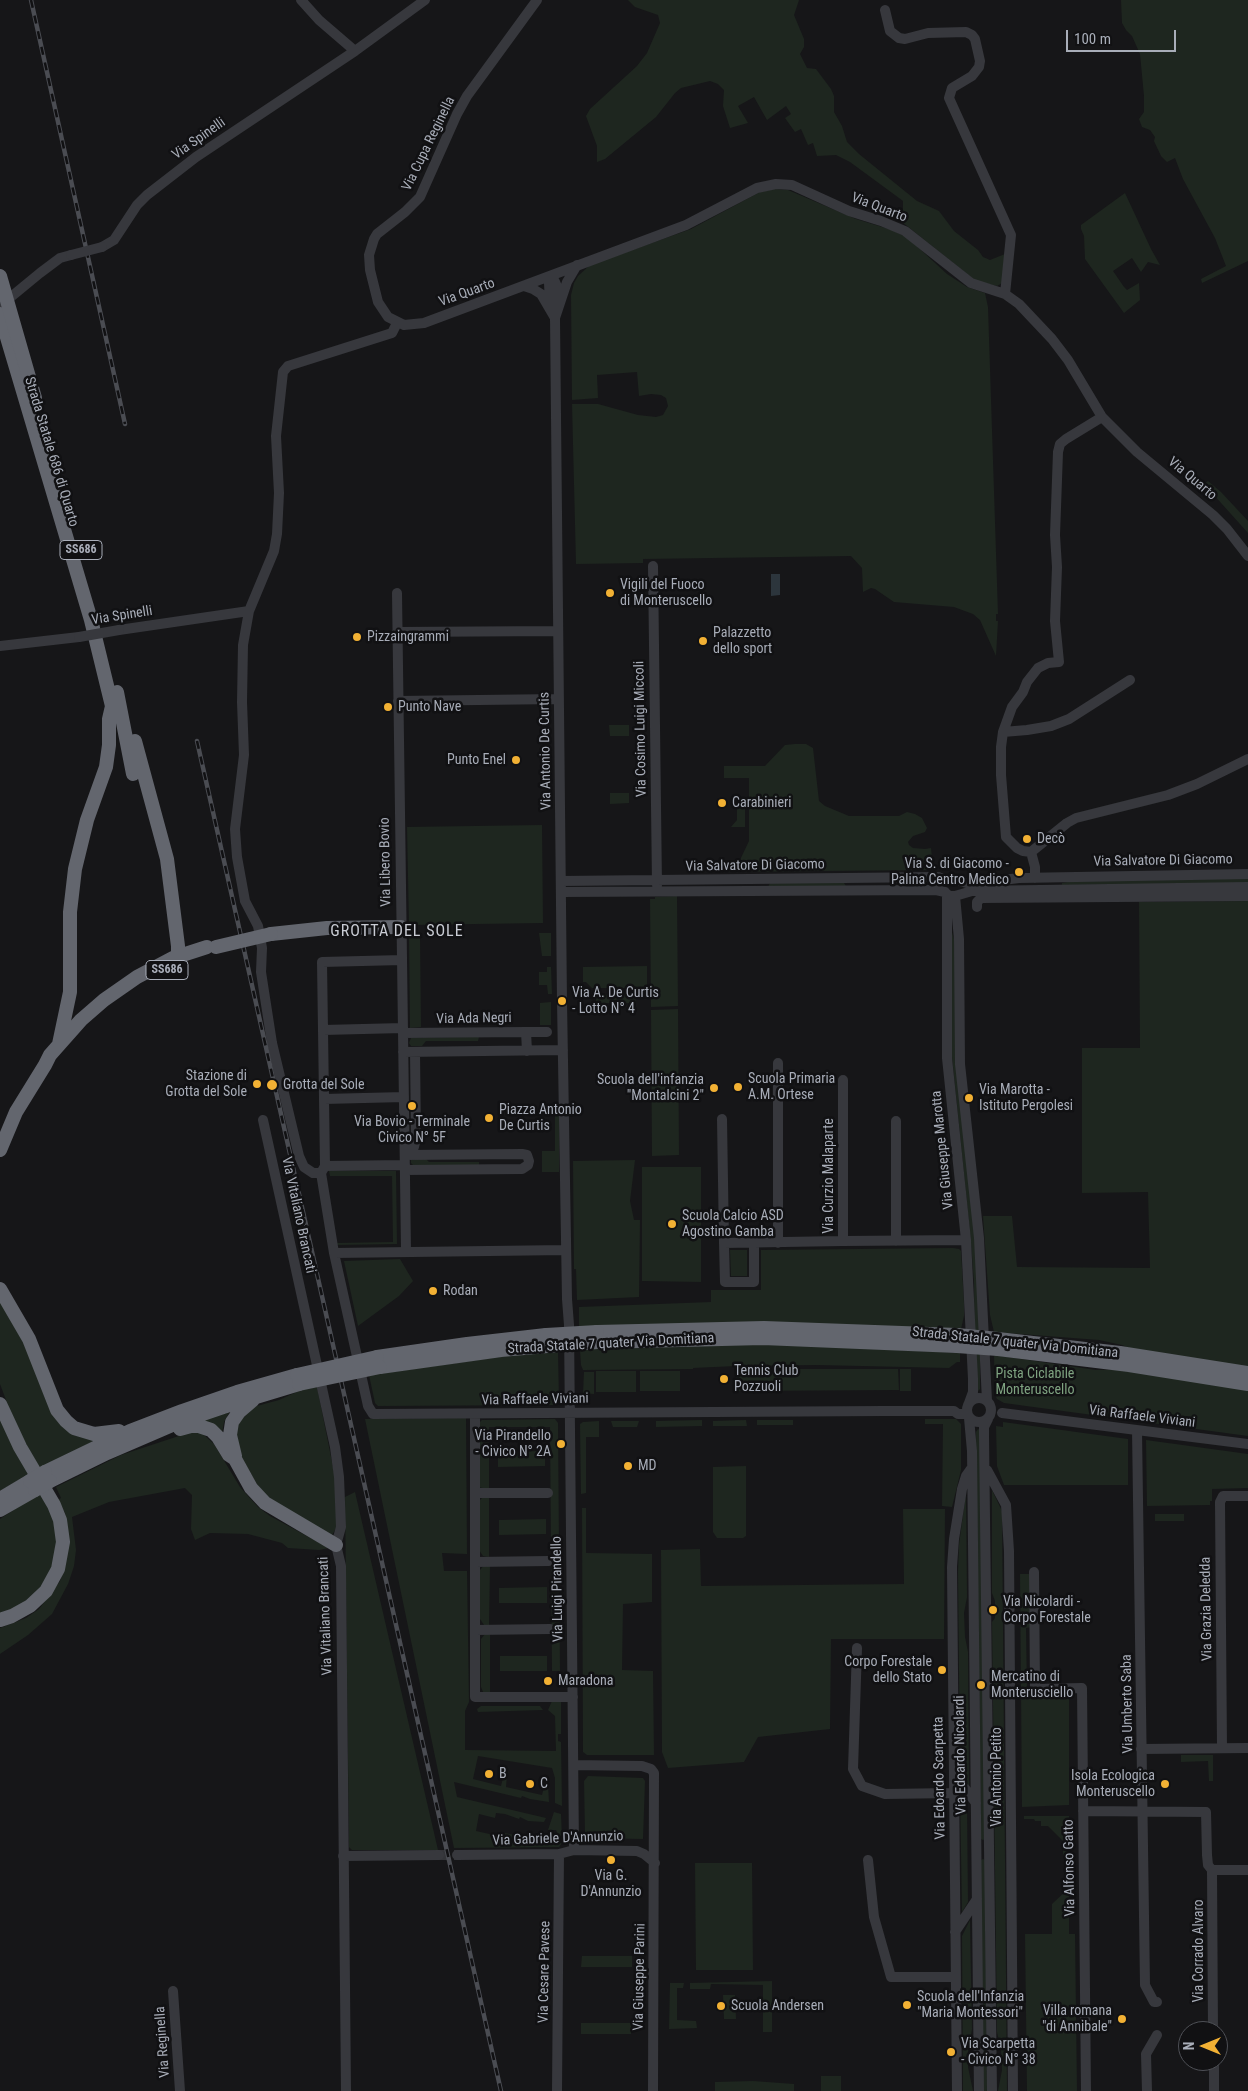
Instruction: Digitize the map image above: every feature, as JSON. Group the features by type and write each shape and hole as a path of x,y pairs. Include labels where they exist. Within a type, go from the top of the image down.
{"highway":[{"name":"Strada Statale 686 di Quarto","path":"0,276 30,399"},
{"name":"Strada Statale 686 di Quarto","path":"0,314 30,399 93,593 116,705 133,774"},
{"name":"SS686","path":"116,705 129,717 164,847 177,936 178,956 171,968"},
{"name":"SS686","path":"58,1044 70,992 70,912 75,869 87,820 106,767 116,705"},
{"name":"SS686","path":"0,1150 16,1112 58,1044 121,992 178,956 271,934 327,928 401,927"},
{"name":"SS686","path":"177,936 189,946 211,947"},
{"name":"SS686","path":"121,992 171,968 209,953 211,947"},
{"path":"70,992 77,1006 97,1011"},
{"name":"SS686","path":"45,1066 82,1030 97,1011"},
{"path":"0,1289 29,1339 57,1410 66,1421 74,1428 94,1434 116,1430 130,1431"},
{"name":"Strada Statale 7 quater Via Domitiana","path":"0,1510 33,1486 130,1431 237,1392 467,1344 597,1337 957,1341 1120,1353 1248,1374"},
{"name":"Strada Statale 7 quater Via Domitiana","path":"998,1344 1248,1384"},
{"name":"Strada Statale 7 quater Via Domitiana","path":"48,1477 163,1429 298,1380"},
{"path":"257,1396 239,1412 232,1422 230,1435 234,1459 251,1488 265,1503 336,1545"},
{"path":"0,1404 20,1447 54,1505 60,1520 63,1542 58,1569 46,1590 30,1606 0,1620"},
{"path":"163,1429 178,1430 191,1426 207,1428 218,1438 229,1455 234,1459"},
{"name":"Strada Statale 7 quater Via Domitiana","path":"0,1499 33,1486"}],"street":[{"path":"301,0 319,20 355,50"},
{"name":"Via Spinelli","path":"0,306 60,258 102,247 114,240 137,205 196,157 355,50 424,0"},
{"name":"Via Cupa Reginella","path":"397,323 385,313 375,294 370,270 369,255 371,244 377,234 405,212 420,196 457,114 537,0"},
{"path":"885,10 890,31 899,38 905,39 928,32 966,32 975,39 980,61 979,67 972,76 952,88 950,98 1011,235 1005,294"},
{"name":"Via Quarto","path":"397,323 408,326 424,323 524,286 686,225 757,188 781,184 797,187 849,211 905,231 971,284 1005,294 1030,314 1068,360 1102,417 1137,452 1228,529 1248,556"},
{"path":"554,312 567,282 577,265"},
{"path":"552,275 558,289 554,312"},
{"path":"524,286 541,294 554,312"},
{"name":"Via Antonio De Curtis","path":"554,312 566,1250"},
{"path":"397,323 392,333 288,366 284,369 276,436 279,493 278,534 274,551 249,611 243,645 244,755 235,829 237,857 245,901 258,926 262,948 261,972 272,1043 299,1156 304,1167 313,1173 323,1170 484,1154 522,1154 527,1155 529,1161 528,1165 522,1169 484,1169 405,1163"},
{"path":"1102,417 1066,439 1060,444 1058,452 1055,534 1057,567 1055,621 1060,662 1048,663 1038,668 1026,682 1023,692 1012,707 1003,732 1001,775 1006,837 1017,848 1030,852 1076,818 1168,795 1197,784 1248,759"},
{"name":"Via Cosimo Luigi Miccoli","path":"653,566 657,891"},
{"name":"Via Libero Bovio","path":"397,593 406,1251"},
{"name":"Via Spinelli","path":"0,646 79,637 249,611"},
{"path":"398,632 558,631"},
{"path":"1003,732 1051,726 1069,720 1130,680"},
{"path":"398,701 559,700"},
{"path":"1030,852 1035,867 1035,878"},
{"name":"Via Salvatore Di Giacomo","path":"561,881 938,878 970,884 1019,878 1248,874"},
{"path":"850,878 850,891"},
{"path":"892,878 892,890"},
{"path":"1019,878 1020,890"},
{"path":"765,879 765,891"},
{"path":"719,880 719,892"},
{"path":"953,881 962,888 952,894 945,886 953,881"},
{"name":"Via Salvatore Di Giacomo","path":"561,892 936,890 952,894 972,891 1020,890 1248,888"},
{"name":"Via Giuseppe Marotta","path":"952,894 947,1058 966,1240 973,1380 973,1392 968,1410"},
{"name":"Via Giuseppe Marotta","path":"952,894 959,939 960,1064 979,1238 989,1411"},
{"path":"977,907 978,900 982,898 1248,896"},
{"name":"Via Raffaele Viviani","path":"402,960 322,962 323,1170 334,1253 370,1413 376,1415 475,1415 954,1410 958,1414 968,1410"},
{"name":"Via Ada Negri","path":"323,1030 526,1032 526,1050"},
{"path":"482,1032 482,1051"},
{"path":"526,1032 547,1032"},
{"path":"403,1052 563,1050"},
{"path":"405,1163 414,1147 416,1138 415,1052"},
{"path":"778,1063 778,1242"},
{"name":"Via Curzio Malaparte","path":"843,1080 843,1241"},
{"path":"324,1098 404,1097"},
{"path":"722,1119 725,1282 754,1282 754,1243"},
{"name":"Via Vitaliano Brancati","path":"263,1120 335,1447 342,1518 340,1535 336,1545 341,1566 346,2091"},
{"path":"896,1121 896,1241"},
{"path":"484,1154 484,1169"},
{"name":"Via Curzio Malaparte","path":"724,1244 966,1240"},
{"path":"334,1253 566,1250"},
{"name":"Via Luigi Pirandello","path":"566,1250 570,1413 574,1850"},
{"path":"975,1398 989,1411 976,1422 968,1410 975,1398"},
{"name":"Via Raffaele Viviani","path":"989,1411 998,1409 1002,1413 1248,1444"},
{"name":"Via Edoardo Nicolardi","path":"968,1410 971,1427 972,1468 979,2091"},
{"name":"Via Edoardo Nicolardi","path":"989,1411 984,1427 986,1468 992,2091"},
{"path":"475,1415 475,1697 573,1696"},
{"name":"Via Umberto Saba","path":"1138,1430 1145,1985 1154,2002 1156,2002"},
{"name":"Via Edoardo Scarpetta","path":"957,2091 952,1566 962,1489 966,1476 972,1468"},
{"name":"Via Antonio Petito","path":"986,1468 1006,1505 1009,1552 1013,2091"},
{"path":"475,1493 548,1493"},
{"name":"Via Grazia Deledda","path":"1222,1748 1220,1502 1223,1496 1248,1496"},
{"path":"475,1562 549,1561"},
{"name":"Via Alfonso Gatto","path":"1034,1572 1035,1689 1082,1688 1086,2091"},
{"path":"475,1630 550,1629"},
{"path":"857,1648 853,1769 862,1786 885,1794 954,1793"},
{"path":"1141,1749 1248,1748"},
{"name":"Via Giuseppe Parini","path":"574,1765 642,1766 651,1769 656,1779 653,2091"},
{"path":"954,1774 976,1803"},
{"path":"1083,1811 1144,1810"},
{"name":"Via Corrado Alvaro","path":"1144,1810 1152,1812 1206,1812 1208,1865 1212,1870 1213,2021"},
{"path":"637,1851 651,1843 655,1836"},
{"name":"Via Gabriele D'Annunzio","path":"457,1855 559,1854 574,1850 637,1851 655,1863"},
{"path":"976,1850 990,1850"},
{"name":"Via Cesare Pavese","path":"557,2091 559,1854"},
{"path":"343,1856 439,1855"},
{"path":"868,1860 874,1916 891,1977 956,1977"},
{"path":"1212,1870 1248,1870"},
{"path":"956,1932 977,1899"},
{"name":"Via Reginella","path":"173,1991 180,2091"},
{"path":"1146,2091 1146,2054 1157,2035"},
{"path":"1214,2071 1214,2091"}],"green space":[{"path":"628,0 799,0 794,15 804,39 804,47 800,54 807,68 816,69 831,89 834,96 834,112 842,126 847,142 917,201 939,211 954,231 978,250 983,257 990,260 1005,254 1002,283 997,286 976,281 897,218 903,209 903,201 850,162 836,155 817,156 813,143 808,145 801,129 795,132 785,118 791,114 786,106 767,120 754,97 738,106 748,123 730,128 723,106 724,90 718,84 710,81 681,88 656,117 605,159 597,162 597,146 586,116 590,109 637,66 647,53 660,23 658,15 635,7"},
{"path":"1121,0 1248,0 1248,261 1202,283 1201,279 1226,266 1215,238 1183,179 1175,158 1167,162 1161,156 1154,141 1155,137 1150,130 1142,127 1139,119 1144,112 1144,96 1140,54 1132,36 1122,23"},
{"path":"774,189 788,190 856,219 892,230 908,238 947,274 967,287 985,293 988,307 998,614 996,614 996,621 998,621 996,656 980,620 973,614 954,607 894,602 871,588 863,592 862,568 851,556 643,559 643,563 576,564 572,404 598,404 638,415 656,417 663,415 668,406 666,398 661,395 639,396 637,372 597,375 598,398 572,400 571,295 574,283 578,276 590,265 691,229 760,192"},
{"path":"1125,193 1160,265 1148,262 1141,272 1132,258 1113,271 1127,290 1139,283 1140,300 1124,313 1085,259 1084,236 1081,225"},
{"path":"1208,481 1248,521 1248,533 1204,484"},
{"path":"609,725 629,725 629,736 610,736"},
{"path":"806,744 813,748 819,801 825,806 849,816 899,816 907,812 922,818 927,828 925,832 913,836 908,842 913,848 931,848 933,870 711,872 711,862 739,862 749,841 749,778 724,778 724,766 765,766 785,745"},
{"path":"610,793 629,793 629,803 610,804"},
{"path":"737,803 745,803 745,827 731,827 737,820"},
{"path":"542,825 543,923 409,925 407,827"},
{"path":"1248,878 1248,883 1062,885 1062,883 1078,880"},
{"path":"770,883 844,883 846,886 768,887"},
{"path":"677,896 678,1006 651,1007 650,899"},
{"path":"1248,901 1248,1368 1136,1351 1122,1345 1099,1340 994,1332 990,1315 983,1216 1012,1216 1017,1267 1150,1268 1148,1192 1082,1193 1082,1048 1140,1048 1139,902"},
{"path":"951,929 954,939 980,1325 980,1389 978,1391 975,1390 974,1283 971,1242 952,1057"},
{"path":"539,933 551,933 551,956 542,956"},
{"path":"409,935 420,935 421,1027 410,1028"},
{"path":"647,966 647,988 592,988 586,982 583,982 583,967"},
{"path":"547,967 551,967 552,994 548,994 547,985 539,985 539,972 547,972"},
{"path":"636,994 636,1003 596,1003 596,995"},
{"path":"551,1002 551,1025 540,1025 540,1003"},
{"path":"678,1009 679,1155 652,1156 651,1010"},
{"path":"479,1037 478,1041 426,1041 422,1046 411,1046 409,1043 411,1038"},
{"path":"555,1105 559,1105 559,1172 542,1172 542,1151 555,1151"},
{"path":"424,1157 429,1162 479,1162 479,1165 414,1166 411,1163 411,1160"},
{"path":"635,1160 630,1201 634,1220 640,1220 639,1297 577,1300 576,1269 574,1269 573,1161"},
{"name":"Scuola Calcio ASD Agostino Gamba","path":"642,1167 701,1167 701,1282 642,1281"},
{"path":"329,1171 396,1171 397,1244 336,1245 336,1243 393,1242 392,1176 330,1176"},
{"path":"953,1248 961,1251 964,1316 961,1329 795,1323 579,1327 579,1307 711,1302 711,1290 761,1290 761,1250"},
{"path":"730,1250 747,1250 747,1276 731,1276"},
{"path":"400,1259 413,1281 399,1296 358,1326 344,1261"},
{"path":"0,1296 18,1327 50,1403 98,1439 40,1469 15,1424 0,1384"},
{"path":"772,1344 960,1353 960,1362 949,1368 817,1365 583,1370 581,1365 580,1350 625,1347"},
{"path":"558,1352 559,1400 555,1405 378,1406 375,1403 369,1375 514,1355"},
{"name":"Pista Ciclabile Monteruscello","path":"994,1355 1096,1370 1125,1369 1248,1390 1248,1436 1004,1403 997,1399 995,1395"},
{"path":"736,1369 898,1369 899,1390 736,1391"},
{"path":"900,1369 911,1369 911,1391 900,1391"},
{"path":"596,1371 636,1371 636,1392 596,1392"},
{"path":"640,1371 680,1371 680,1391 640,1391"},
{"path":"584,1372 594,1372 594,1394 583,1393"},
{"path":"317,1387 335,1477 337,1527 332,1535 281,1508 261,1491 238,1452 234,1428 253,1407 279,1400 301,1390"},
{"path":"230,1411 224,1422 222,1433 203,1420"},
{"path":"0,1417 30,1474 0,1491"},
{"path":"466,1418 467,1554 442,1553 444,1571 467,1571 469,1702 465,1711 465,1750 556,1751 555,1716 548,1710 552,1701 561,1701 561,1734 558,1734 558,1741 561,1742 562,1806 555,1803 555,1778 552,1768 478,1756 473,1779 501,1786 504,1774 507,1774 506,1787 542,1795 546,1779 548,1779 549,1802 522,1796 521,1798 454,1782 457,1797 546,1818 544,1822 528,1821 505,1814 496,1813 495,1818 479,1814 476,1831 503,1837 505,1833 528,1838 545,1836 549,1842 562,1843 559,1847 454,1848 365,1419"},
{"path":"555,1419 558,1423 560,1671 552,1671 550,1427 489,1427 489,1490 479,1487 479,1423 482,1420"},
{"path":"925,1419 956,1419 961,1424 961,1470 952,1507 942,1506 943,1424 925,1424"},
{"path":"702,1420 702,1426 656,1427 656,1421"},
{"path":"746,1420 747,1426 713,1426 713,1421"},
{"path":"757,1420 793,1420 793,1425 757,1425"},
{"path":"599,1421 599,1437 586,1437 586,1493 581,1494 580,1424 583,1422"},
{"path":"611,1421 639,1421 637,1427 613,1427"},
{"path":"1003,1422 1128,1439 1128,1485 1004,1485 997,1466 996,1426 1003,1427"},
{"path":"978,1429 980,1430 985,1839 983,1840 981,1839 976,1432"},
{"path":"194,1431 203,1434 214,1444 240,1487 258,1507 270,1516 329,1548 319,1550 288,1548 282,1543 248,1534 210,1533 195,1540 191,1529 192,1495 185,1488 109,1502 72,1517 76,1550 74,1566 68,1584 52,1614 28,1635 0,1654 0,1628 26,1618 39,1609 60,1581 65,1566 68,1529 65,1513 58,1500 61,1498 56,1487 121,1455"},
{"path":"1146,1440 1248,1454 1248,1488 1212,1489 1210,1505 1147,1506"},
{"path":"545,1451 545,1466 498,1467 498,1452"},
{"path":"746,1466 746,1536 743,1538 717,1538 713,1532 713,1467"},
{"path":"992,1490 1002,1511 1007,2091 998,2091 1002,2070 1001,2050 997,2032 992,1622 995,1618 995,1601 992,1593"},
{"path":"41,1492 52,1512 57,1536 54,1563 44,1584 21,1605 0,1614 0,1519"},
{"path":"355,1492 438,1850 352,1850 349,1847 345,1497"},
{"path":"966,1492 967,1597 964,1613 968,1652 969,1786 960,1769 958,1572 959,1545"},
{"path":"484,1496 489,1496 489,1557 483,1556 479,1550 479,1501"},
{"path":"582,1508 586,1508 586,1553 652,1554 652,1602 623,1604 622,1670 653,1671 654,1755 587,1755 583,1752"},
{"path":"903,1509 945,1509 944,1639 831,1639 830,1729 758,1737 744,1762 668,1768 662,1752 661,1550 700,1549 701,1586 904,1584"},
{"path":"1155,1514 1184,1514 1184,1521 1155,1521"},
{"path":"546,1519 546,1534 499,1535 499,1520"},
{"path":"484,1565 490,1565 489,1626 484,1625 480,1619 480,1570"},
{"path":"1020,1574 1031,1574 1031,1627 1026,1628 1027,1692 1031,1692 1031,1695 1069,1694 1069,1805 1022,1807"},
{"path":"547,1587 547,1603 499,1603 499,1588"},
{"path":"485,1634 490,1634 490,1694 484,1694 481,1687 481,1639"},
{"path":"500,1656 547,1656 547,1671 500,1671"},
{"path":"481,1706 540,1706 543,1710 478,1712 477,1709"},
{"path":"1181,1755 1213,1755 1213,1781 1209,1781 1208,1761 1181,1762"},
{"path":"588,1776 643,1778 645,1781 643,1839 587,1838 585,1834 584,1781"},
{"path":"960,1793 967,1804 968,1902 962,1912"},
{"path":"554,1812 561,1814 562,1838 559,1837 556,1830 548,1830"},
{"path":"1024,1816 1069,1816 1069,1862 1063,1856 1063,1841 1048,1826 1041,1826 1041,1821 1024,1819"},
{"path":"981,1860 985,1860 987,2091 983,2091"},
{"path":"695,1863 752,1863 753,1970 696,1970"},
{"path":"582,1887 632,1887 632,1898 582,1898"},
{"path":"1069,1888 1069,1934 1075,1934 1077,2091 1027,2091 1025,1934 1052,1934 1052,1904"},
{"path":"970,1920 972,2029 968,2052 968,2067 973,2091 963,2091 962,1936"},
{"path":"582,1956 632,1956 632,1967 581,1967"},
{"path":"772,1981 772,2032 763,2032 763,1985 711,1984 710,1989 690,1989 690,1983"},
{"path":"670,1983 684,1983 683,1988 677,1988 677,2020 696,2021 697,2028 669,2029"},
{"path":"723,1995 735,1995 736,2019 724,2019"},
{"path":"581,2023 631,2023 631,2034 581,2034"},
{"path":"821,2076 841,2076 841,2091 821,2091"},
{"path":"753,2081 794,2084 794,2091 715,2091 715,2082"}],"shaded area":[{"path":"771,574 780,574 780,595 771,596"}],"tunnel":[{"path":"439,1855 457,1855"}],"railway":[{"path":"31,0 125,424"},
{"path":"197,741 501,2091"}],"place":[{"name":"Vigili del Fuoco di Monteruscello","path":"610,593"},
{"name":"Pizzaingrammi","path":"357,637"},
{"name":"Palazzetto dello sport","path":"703,641"},
{"name":"Punto Nave","path":"388,707"},
{"name":"Punto Enel","path":"516,760"},
{"name":"Carabinieri","path":"722,803"},
{"name":"Decò","path":"1027,839"},
{"name":"Via S. di Giacomo - Palina Centro Medico","path":"1019,872"},
{"name":"Via A. De Curtis - Lotto N° 4","path":"562,1001"},
{"name":"Stazione di Grotta del Sole","path":"257,1084"},
{"name":"Grotta del Sole","path":"272,1085"},
{"name":"Scuola Primaria A.M. Ortese","path":"738,1087"},
{"name":"Scuola dell'infanzia \"Montalcini 2\"","path":"714,1088"},
{"name":"Via Marotta - Istituto Pergolesi","path":"969,1098"},
{"name":"Via Bovio - Terminale Civico N° 5F","path":"412,1106"},
{"name":"Piazza Antonio De Curtis","path":"489,1118"},
{"name":"Scuola Calcio ASD Agostino Gamba","path":"672,1224"},
{"name":"Rodan","path":"433,1291"},
{"name":"Tennis Club Pozzuoli","path":"724,1379"},
{"name":"Via Pirandello - Civico N° 2A","path":"561,1444"},
{"name":"MD","path":"628,1466"},
{"name":"Via Nicolardi - Corpo Forestale","path":"993,1610"},
{"name":"Corpo Forestale dello Stato","path":"942,1670"},
{"name":"Maradona","path":"548,1681"},
{"name":"Mercatino di Monterusciello","path":"981,1685"},
{"name":"B","path":"489,1774"},
{"name":"C","path":"530,1784"},
{"name":"Isola Ecologica Monteruscello","path":"1165,1784"},
{"name":"Via G. D'Annunzio","path":"611,1860"},
{"name":"Scuola dell'Infanzia \"Maria Montessori\"","path":"907,2005"},
{"name":"Scuola Andersen","path":"721,2006"},
{"name":"Villa romana \"di Annibale\"","path":"1122,2019"},
{"name":"Via Scarpetta - Civico N° 38","path":"951,2052"}],"district":[{"name":"GROTTA DEL SOLE","path":"397,932"}]}
